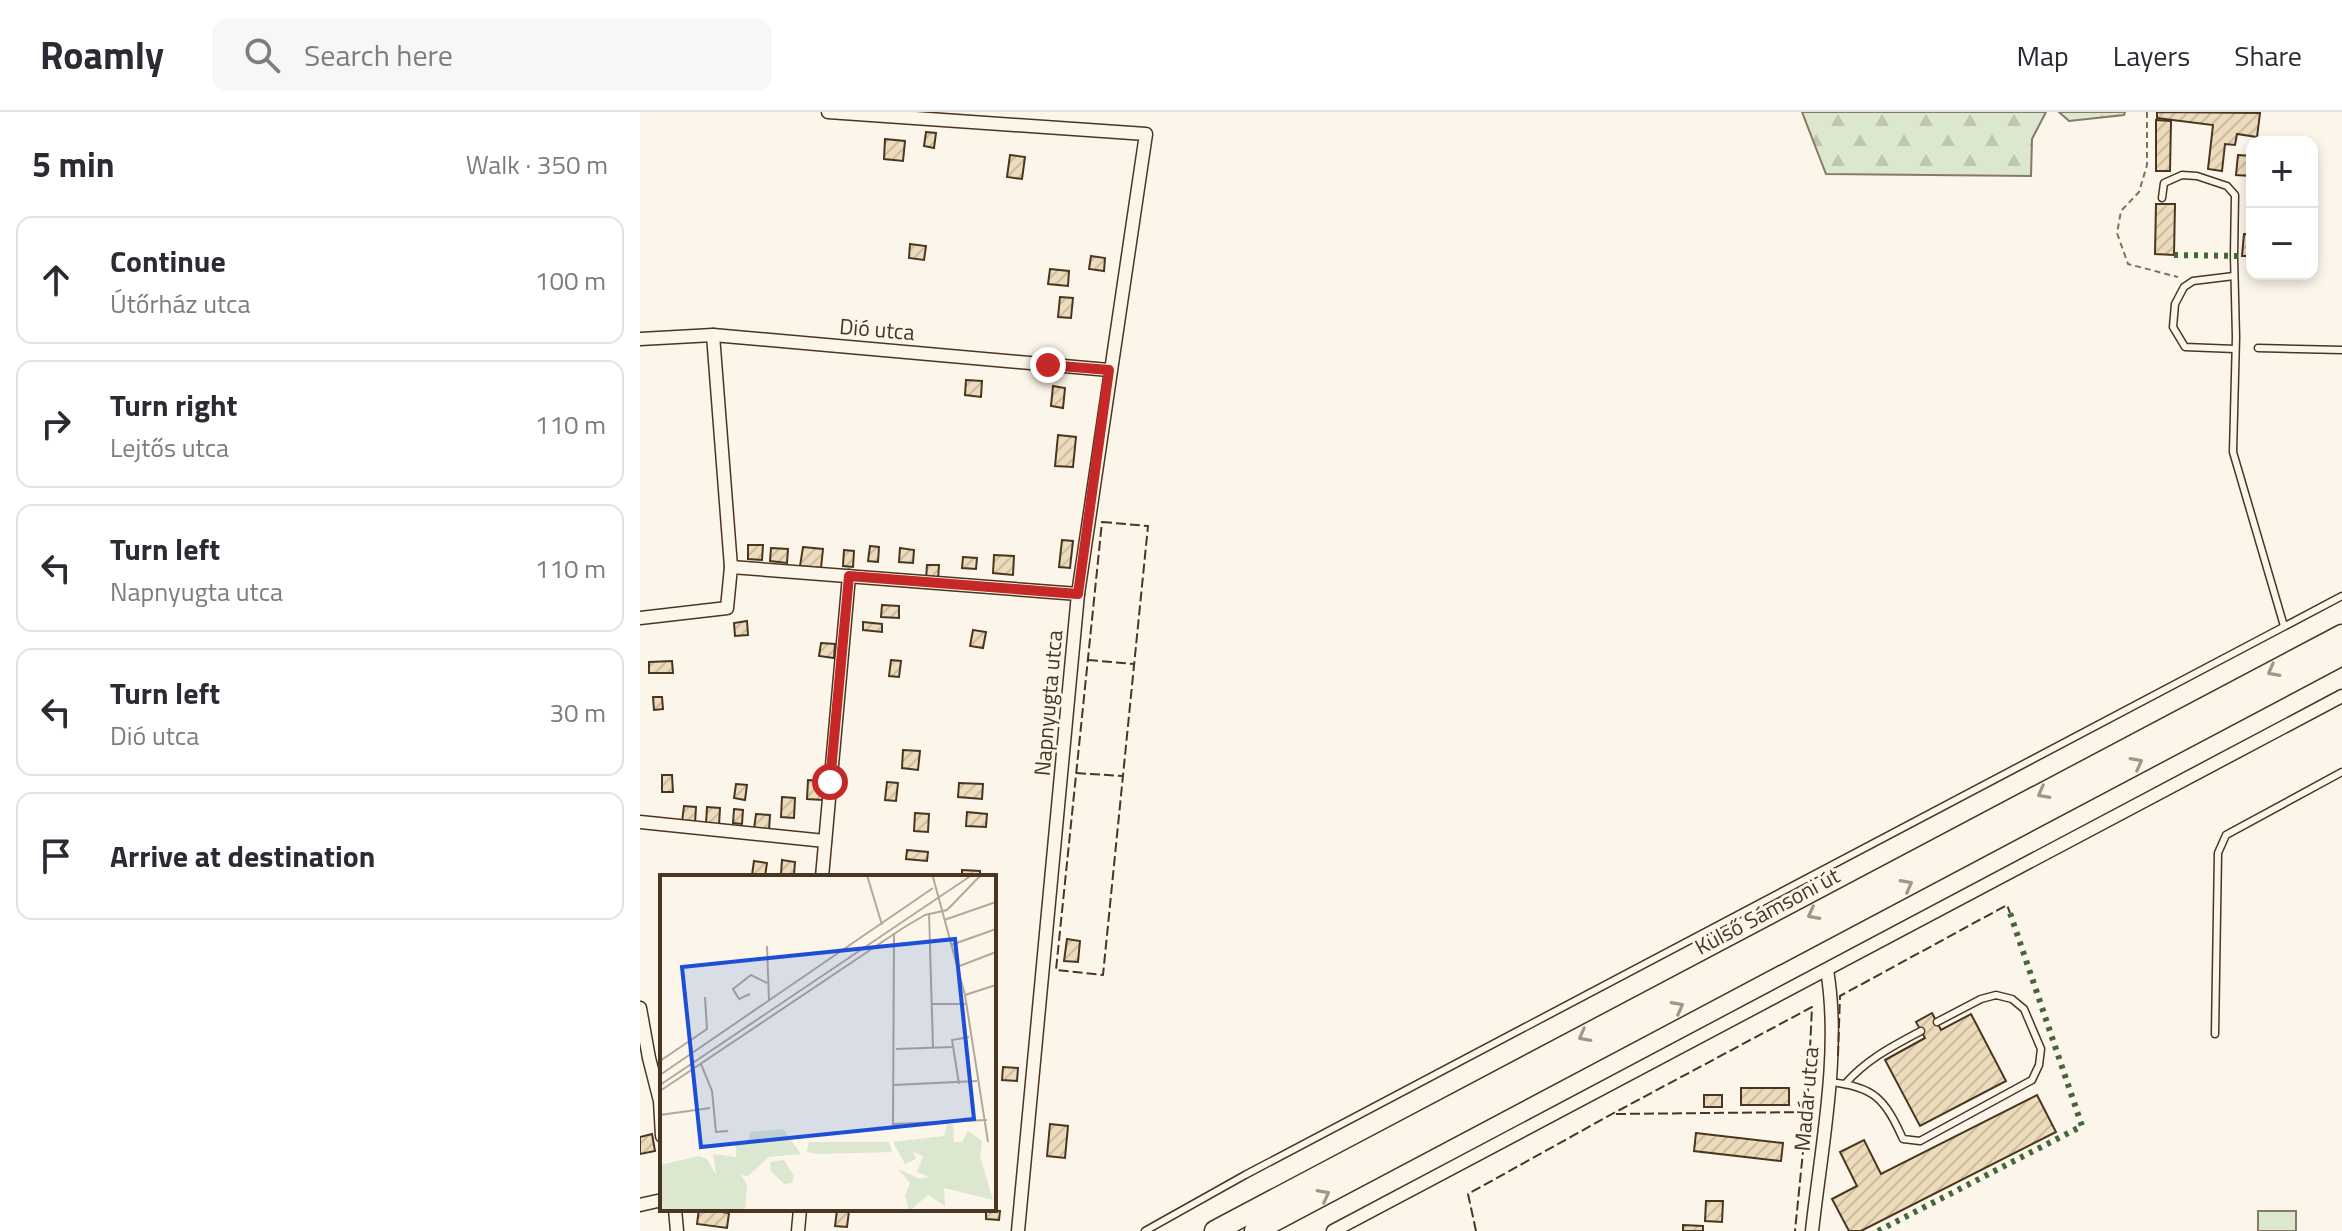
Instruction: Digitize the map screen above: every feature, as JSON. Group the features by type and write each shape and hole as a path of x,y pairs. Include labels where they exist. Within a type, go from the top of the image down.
{"main road":[{"name":"Külső Sámsoni út","path":"1215,1231 2342,635"},
{"name":"Külső Sámsoni út","path":"1255,1231 2342,655"}],"street":[{"name":"Napnyugta utca","path":"828,112 1146,134 1078,594 1018,1231"},
{"name":"Dió utca","path":"640,339 713,335 1109,370"},
{"path":"640,618 727,608 731,567 713,335"},
{"path":"731,567 1078,594"},
{"path":"822,875 849,576"},
{"path":"1333,1231 2342,696"},
{"path":"640,822 825,841"},
{"name":"Madár utca","path":"1812,1231 1829,1082 1832,1010 1827,970"},
{"path":"640,1008 644,1059 660,1101"},
{"path":"640,1205 660,1200"},
{"path":"675,1211 677,1231"},
{"path":"798,1231 800,1211"}],"lane":[{"path":"2162,198 2164,183 2182,175 2197,176 2227,186 2235,195 2233,452 2284,626"},
{"path":"2234,276 2193,281 2184,287 2175,304 2173,327 2185,347 2235,349"},
{"path":"2258,348 2342,350"},
{"path":"1145,1231 2342,596"},
{"path":"2215,1034 2218,853 2226,835 2342,772"},
{"path":"1829,1082 1865,1090 1885,1103 1903,1139 1920,1141 2032,1080 2039,1065 2041,1049 2024,1009 2012,999 1996,995 1981,999 1937,1022"},
{"path":"1845,1084 1858,1069 1881,1052 1921,1031"}],"path":[{"path":"2147,112 2147,165 2139,192 2121,211 2117,233 2128,264 2193,281"}],"green space":[{"path":"1802,112 2046,112 2032,139 2031,176 1826,174"},
{"path":"2059,112 2125,112 2124,115 2069,121"},
{"path":"2258,1211 2296,1211 2296,1231 2258,1231"}],"building":[{"path":"2157,112 2260,113 2257,136 2237,134 2235,145 2225,144 2222,171 2208,169 2213,125 2157,118"},
{"path":"2156,120 2171,121 2170,171 2156,171"},
{"path":"926,132 936,133 934,148 924,146"},
{"path":"885,139 905,141 903,161 884,159"},
{"path":"1010,155 1025,157 1022,179 1007,177"},
{"path":"2238,155 2246,156 2246,176 2236,175"},
{"path":"2156,204 2175,204 2174,255 2155,254"},
{"path":"2244,234 2246,234 2246,256 2242,256"},
{"path":"910,244 926,246 924,260 909,258"},
{"path":"1091,256 1105,258 1104,271 1089,269"},
{"path":"1050,269 1069,271 1068,286 1048,284"},
{"path":"1060,297 1073,298 1071,318 1058,317"},
{"path":"966,380 982,381 981,397 965,395"},
{"path":"1053,386 1065,388 1063,408 1051,406"},
{"path":"1058,435 1076,437 1073,467 1055,466"},
{"path":"1062,540 1073,541 1070,568 1059,567"},
{"path":"748,545 763,545 762,560 748,559"},
{"path":"870,546 879,547 878,562 868,561"},
{"path":"803,547 823,549 821,568 800,566"},
{"path":"771,548 788,549 787,563 770,561"},
{"path":"900,548 914,550 913,563 899,562"},
{"path":"844,550 854,551 853,567 843,566"},
{"path":"994,555 1014,556 1013,575 993,573"},
{"path":"963,557 977,558 976,569 962,568"},
{"path":"927,565 939,565 938,580 926,579"},
{"path":"882,605 899,606 899,618 881,617"},
{"path":"747,621 748,635 735,636 734,623"},
{"path":"863,622 882,624 882,632 863,630"},
{"path":"973,630 986,632 983,648 970,646"},
{"path":"821,643 835,644 834,658 819,656"},
{"path":"891,660 901,661 899,677 889,676"},
{"path":"672,661 673,673 649,673 649,662"},
{"path":"653,697 662,697 663,709 654,710"},
{"path":"903,750 920,751 918,770 902,768"},
{"path":"662,775 672,775 673,792 662,792"},
{"path":"808,780 825,781 823,800 807,799"},
{"path":"887,782 898,783 896,801 885,800"},
{"path":"959,783 983,784 982,799 958,797"},
{"path":"736,784 747,785 745,800 734,798"},
{"path":"782,797 795,798 794,818 781,817"},
{"path":"684,806 696,807 695,823 682,822"},
{"path":"707,807 720,808 719,825 706,824"},
{"path":"734,809 743,810 742,824 733,823"},
{"path":"967,812 987,814 986,827 966,826"},
{"path":"915,813 929,814 928,832 914,831"},
{"path":"756,814 770,815 769,830 754,829"},
{"path":"907,850 928,852 927,861 906,859"},
{"path":"782,860 795,862 794,875 781,874"},
{"path":"754,861 767,863 765,875 752,875"},
{"path":"962,870 980,871 980,875 962,875"},
{"path":"1067,939 1080,941 1078,962 1064,961"},
{"path":"1932,1013 1941,1030 1971,1014 2006,1081 1920,1126 1885,1060 1925,1038 1916,1022"},
{"path":"1003,1067 1018,1068 1017,1081 1002,1080"},
{"path":"1741,1088 1789,1088 1789,1105 1741,1105"},
{"path":"1704,1095 1722,1095 1722,1107 1704,1107"},
{"path":"2037,1095 2056,1132 1861,1231 1849,1231 1832,1199 1857,1186 1840,1152 1864,1140 1881,1174"},
{"path":"1050,1124 1068,1126 1065,1158 1047,1156"},
{"path":"1696,1133 1783,1143 1781,1161 1694,1151"},
{"path":"652,1134 655,1151 640,1154 640,1137"},
{"path":"1706,1201 1723,1201 1722,1222 1705,1221"},
{"path":"699,1211 729,1213 727,1228 697,1224"},
{"path":"837,1211 849,1211 847,1227 835,1226"},
{"path":"986,1211 1000,1211 999,1220 986,1219"},
{"path":"1683,1225 1703,1226 1703,1231 1683,1231"}],"hedge":[{"path":"2174,255 2242,256"},
{"path":"1878,1231 2082,1126 2010,913"}],"fence":[{"path":"1102,522 1148,526 1103,975 1056,970 1102,522"},
{"path":"1088,660 1134,664"},
{"path":"1076,773 1123,776"},
{"path":"1838,1056 1840,996 2007,905 2010,913"},
{"path":"1476,1231 1468,1194 1812,1007 1807,1112"},
{"path":"1616,1114 1807,1112 1795,1231"}],"route":[{"path":"830,782 849,576 1078,594 1109,370 1048,365"}]}
